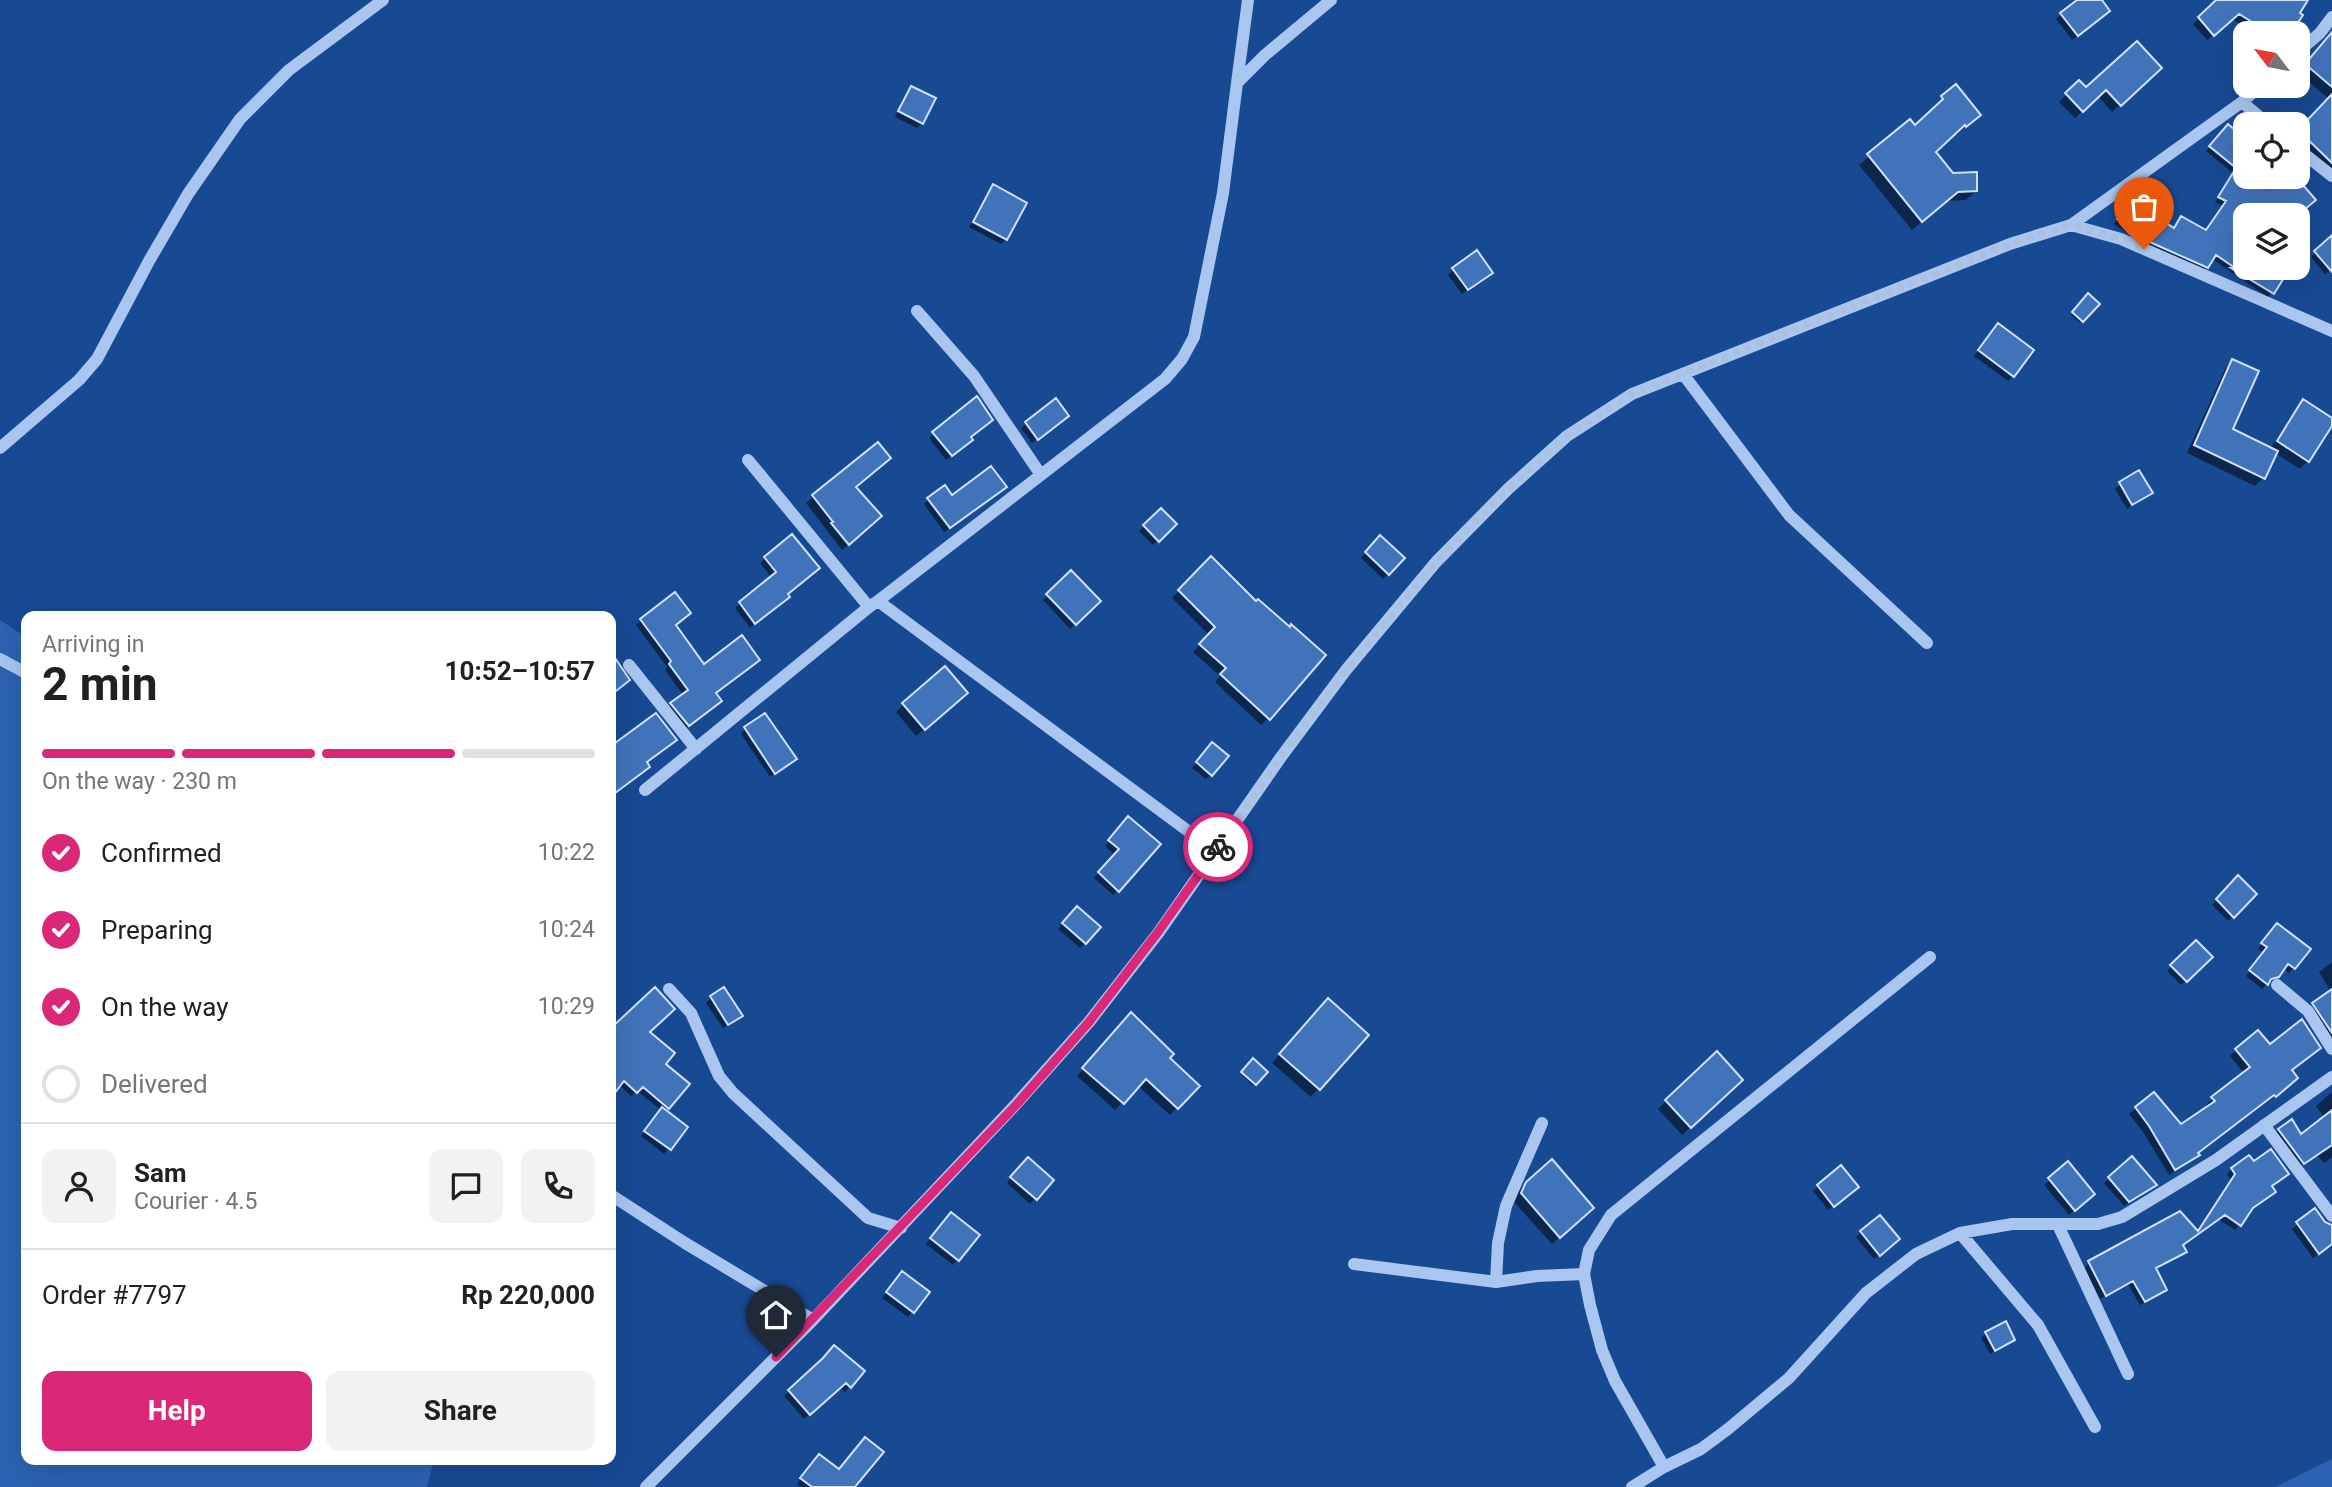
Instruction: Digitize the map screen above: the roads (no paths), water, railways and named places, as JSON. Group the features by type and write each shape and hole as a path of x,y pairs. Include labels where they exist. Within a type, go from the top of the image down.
{"street":[{"path":"0,448 79,380 97,359 188,194 240,119 289,70 383,0"},
{"path":"645,790 874,604 1165,379 1182,359 1194,337 1223,193 1248,0"},
{"path":"1237,83 1265,55 1331,0"},
{"path":"2310,41 2331,22"},
{"path":"646,1487 901,1228 1089,1022 1158,932 1346,670 1454,544 1508,489 1567,436 1632,394 2010,244 2071,225 2246,98"},
{"path":"2242,102 2254,112"},
{"path":"2310,159 2332,176"},
{"path":"2071,225 2121,239 2332,331"},
{"path":"917,311 974,376 1041,475"},
{"path":"1683,374 1789,515 1927,643"},
{"path":"748,460 874,604 1215,851"},
{"path":"0,659 21,670"},
{"path":"629,665 696,749"},
{"path":"1664,1467 1615,1381 1602,1350 1584,1274 1590,1250 1611,1215 1930,957"},
{"path":"2277,985 2308,1012 2332,1049"},
{"path":"669,989 691,1013 719,1076 733,1093 868,1218 901,1228"},
{"path":"1632,1487 1701,1449 1728,1430 1789,1378 1866,1293 1916,1254 1960,1233 2012,1224 2098,1224 2122,1217 2216,1160 2332,1077"},
{"path":"1496,1282 1498,1243 1506,1206 1542,1123"},
{"path":"2264,1125 2329,1208"},
{"path":"616,1198 813,1320"},
{"path":"2058,1225 2128,1374"},
{"path":"1960,1233 2038,1325 2095,1427"},
{"path":"1354,1264 1496,1282 1536,1276 1584,1274"}]}
